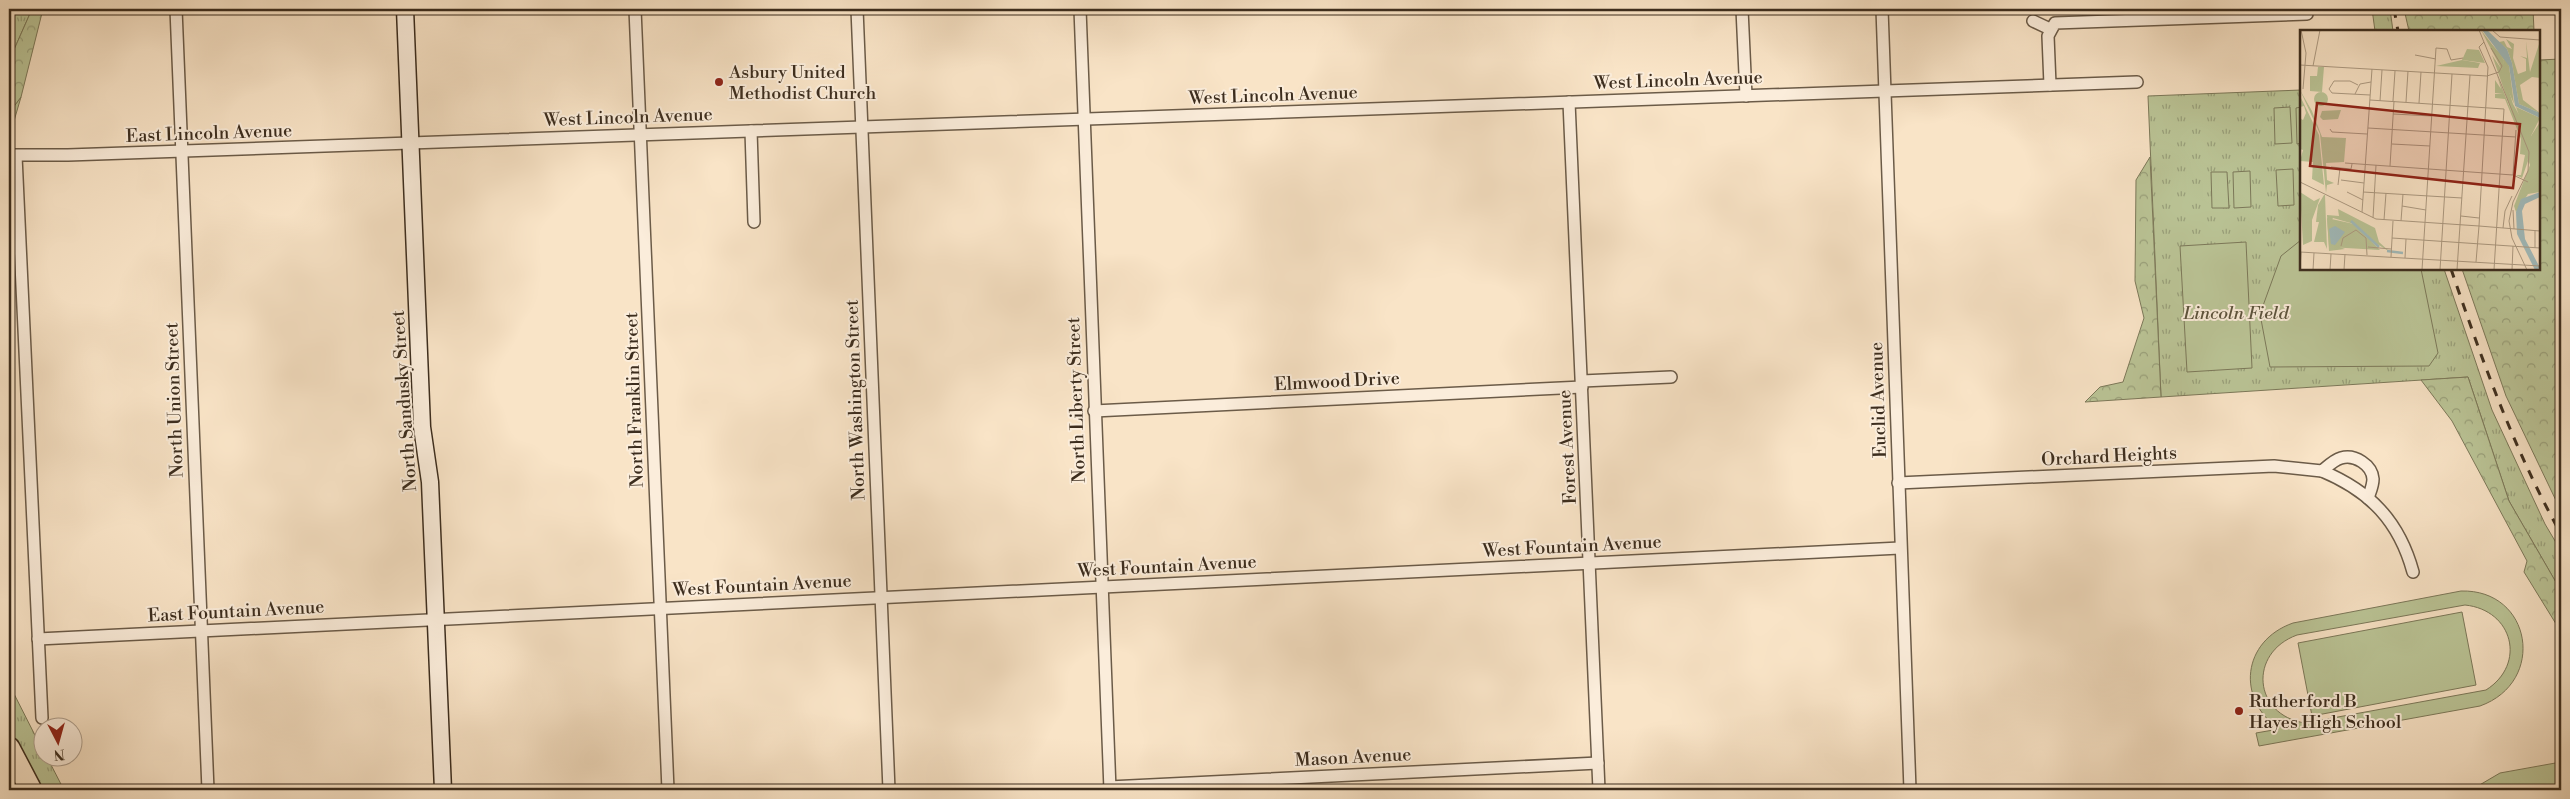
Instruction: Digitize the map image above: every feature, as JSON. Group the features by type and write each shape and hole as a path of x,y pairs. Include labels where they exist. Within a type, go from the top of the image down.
{"highway":[{"path":"9,748 31,790"}],"street":[{"name":"North Union Street","path":"176,9 208,790"},
{"name":"North Sandusky Street","path":"405,9 422,427 430,482 443,790"},
{"name":"North Franklin Street","path":"635,9 668,790"},
{"name":"North Washington Street","path":"857,9 889,790"},
{"name":"North Liberty Street","path":"1080,9 1100,587 1109,788"},
{"path":"1742,9 1746,96"},
{"name":"Euclid Avenue","path":"1882,9 1910,790"},
{"path":"2050,85 2048,36 2050,29 2058,22 2199,13 2306,14"},
{"path":"2033,21 2050,29"},
{"name":"West Lincoln Avenue","path":"411,142 2137,82"},
{"name":"Forest Avenue","path":"1570,102 1600,790"},
{"path":"751,131 754,222"},
{"name":"East Lincoln Avenue","path":"12,155 181,151 411,142"},
{"path":"12,155 42,716"},
{"name":"Elmwood Drive","path":"1094,411 1582,384 1671,377"},
{"path":"2322,471 2340,458 2353,457 2362,461 2373,476 2368,498"},
{"name":"Orchard Heights","path":"1898,483 2274,466 2309,468 2322,471 2378,505 2396,529 2405,546 2413,572"},
{"name":"West Fountain Avenue","path":"436,619 1900,548"},
{"name":"East Fountain Avenue","path":"38,639 436,619"},
{"name":"Mason Avenue","path":"1109,788 1598,763"}],"green space":[{"path":"9,9 32,9 9,61"},
{"path":"32,9 43,9 21,97 12,109 9,107 9,61"},
{"path":"2372,9 2390,9 2393,30 2375,30"},
{"path":"2404,9 2533,9 2534,30 2409,30"},
{"path":"2561,59 2561,511 2506,396 2462,270 2540,270 2540,60"},
{"name":"Lincoln Field","path":"2300,90 2300,270 2444,270 2492,410 2545,524 2561,551 2561,591 2509,501 2468,377 2161,397 2148,96"},
{"path":"21,97 9,138 9,107 12,109"},
{"path":"2290,107 2292,143 2275,144 2274,108"},
{"path":"2300,107 2300,143 2297,144 2296,108"},
{"path":"2150,157 2161,397 2085,402 2100,387 2123,382 2144,318 2135,281 2136,180"},
{"path":"2293,169 2294,205 2278,206 2276,170"},
{"path":"2250,171 2251,207 2234,208 2233,172"},
{"path":"2211,172 2227,172 2229,208 2212,208"},
{"path":"2300,241 2300,270 2421,270 2438,353 2429,366 2270,367 2260,314 2281,256"},
{"path":"2246,242 2252,368 2187,372 2180,246"},
{"path":"2468,377 2509,501 2561,591 2561,632 2524,572 2527,561 2452,421 2421,380"},
{"path":"2461,591 2485,594 2503,605 2516,620 2522,639 2522,659 2515,678 2501,694 2480,706 2259,746 2256,733 2279,729 2265,717 2256,702 2251,687 2251,671 2255,657 2263,643 2276,631 2293,623","holes":["2465,605 2481,609 2494,617 2504,627 2509,640 2510,653 2507,666 2499,679 2486,690 2305,723 2288,718 2275,708 2267,696 2263,683 2264,669 2270,655 2281,644 2297,635"]},
{"path":"2462,612 2476,685 2312,716 2298,643"},
{"path":"9,684 32,729 32,766 52,766 64,790 41,790 9,730"},
{"path":"2561,762 2561,790 2471,790 2500,773"}],"railway":[{"path":"2394,9 2398,30"},
{"path":"2451,270 2500,404 2528,470 2561,534"}],"place":[{"name":"Asbury United Methodist Church","path":"719,82"},
{"name":"Rutherford B Hayes High School","path":"2239,711"}]}
